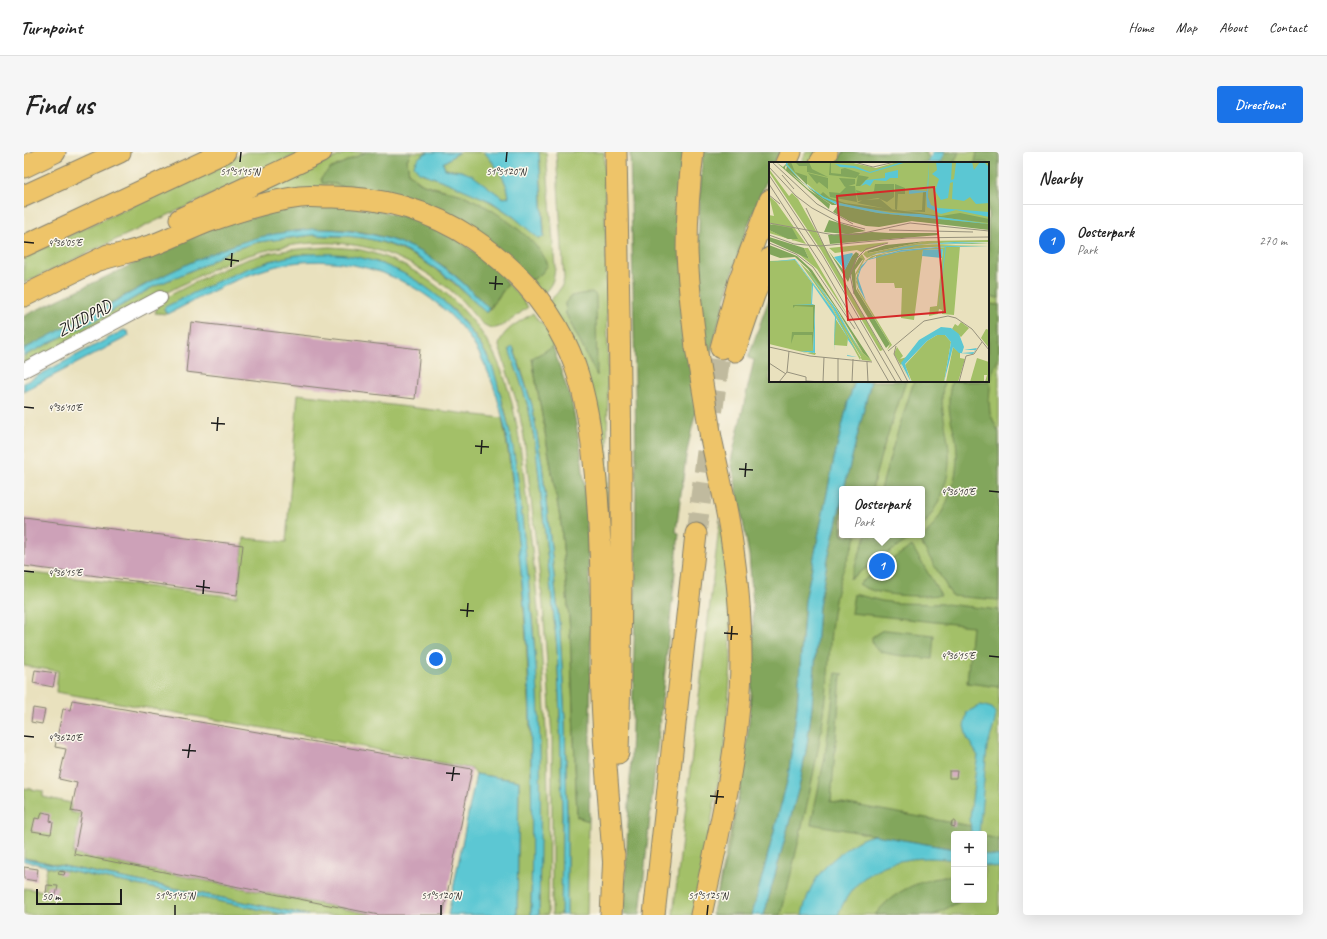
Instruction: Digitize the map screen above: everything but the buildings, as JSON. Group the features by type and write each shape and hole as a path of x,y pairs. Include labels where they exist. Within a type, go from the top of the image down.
{"highway":[{"path":"24,168 55,152"},
{"path":"24,196 120,152"},
{"path":"24,246 225,152"},
{"path":"24,296 321,152"},
{"path":"611,915 614,868 620,668 621,383 616,152"},
{"path":"693,152 690,174 687,250 690,301 711,438 731,536 740,608 741,656 739,705 730,772 701,915"},
{"path":"786,162 791,152"},
{"path":"821,162 827,152"},
{"path":"96,261 152,245 207,222 264,204 301,197 339,196 375,200 416,210 443,221 464,233 497,256 534,294 548,312 566,344 578,376 588,415 594,458 598,502 602,697 614,868"},
{"path":"769,203 739,281 728,350 769,260"},
{"path":"654,915 696,534"}],"lane":[{"name":"ZUIDPAD","path":"24,370 160,298"}],"green space":[{"path":"246,152 302,152 24,283 24,257"},
{"path":"347,152 366,152 330,169 322,183 336,184 350,191 233,205"},
{"path":"366,152 411,152 407,160 409,173 416,179 429,186 465,196 488,208 525,235 543,255 548,265 542,273 531,281 517,265 336,184 322,183 321,178 330,169"},
{"path":"411,152 428,152 423,155 423,174 454,185 485,199 513,216 538,238 544,237 539,152 546,152 555,267 552,282 542,295 465,196 423,184 409,173 407,160"},
{"path":"459,152 485,152 503,179 509,197 503,198 461,171 445,169 443,163"},
{"path":"556,152 604,152 608,348 607,523 603,481 548,302 556,295 564,279","holes":["565,303 597,375 566,314"]},
{"path":"630,152 687,152 697,405 686,456 676,532 679,533 640,915 623,915 632,741 635,567 636,414"},
{"path":"703,152 780,152 775,162 769,162 769,174 742,241 709,358 700,281 700,204"},
{"path":"806,152 817,152 811,162 801,162"},
{"path":"843,152 926,152 930,159 928,162 837,162"},
{"path":"937,152 999,152 999,915 714,915 721,874 756,715 786,382 989,382 989,162 931,162"},
{"path":"945,152 959,152 954,162 940,162"},
{"path":"977,152 999,152 999,298 989,297 989,162 975,162"},
{"path":"339,205 376,210 413,219 461,242 499,270 508,284 489,309 462,282 439,263 388,238 345,230 302,230 259,238 217,252 175,270 135,290 24,349 24,316 183,240 210,228 291,208"},
{"path":"313,235 365,238 400,249 431,266 445,276 485,312 488,312 508,284 528,307 505,324 496,328 488,327 480,321 454,293 418,268 390,255 363,247 335,243 307,244 278,248 248,255 218,266 24,366 24,356 105,315 153,287 204,265 229,251 258,242"},
{"path":"330,247 357,249 380,255 416,272 433,283 463,310 476,325 487,341 506,381 512,403 520,447 534,563 542,663 547,764 549,865 548,915 539,915 538,696 532,615 516,465 505,410 488,357 475,336 455,311 420,283 401,272 377,262 305,254 269,261 165,312 168,314 155,313 159,301 201,279 245,260 275,252"},
{"path":"592,292 596,295 597,376 566,314 565,303 571,296"},
{"path":"769,299 769,382 855,382 848,402 834,459 805,601 797,707 788,778 752,915 712,915 729,847 743,773 749,722 753,666 753,604 749,555 731,461 754,360 748,358"},
{"path":"989,304 999,305 999,356 991,376 989,401 990,413 999,433 999,600 952,596 920,541 925,538 925,535 944,508 954,482 957,455 949,406 952,382 989,382"},
{"path":"533,313 539,322 542,322 555,345 532,359 561,524 570,631 577,817 589,821 587,915 567,915 565,719 560,631 542,464 532,405 513,347 520,380 529,410 536,449 557,647 562,814 562,905 561,915 552,915 552,737 543,605 524,437 518,406 499,346 503,335 507,331"},
{"path":"553,347 572,403 581,451 586,503 591,627 589,821 577,817 570,631 561,524 532,358"},
{"path":"871,382 906,382 881,455 873,486 845,486"},
{"path":"914,382 944,382 942,405 948,442 949,465 940,498 925,523 925,486 882,486"},
{"path":"298,394 502,418 514,500 523,595 529,686 532,824 531,915 517,915 519,781 476,774 473,769 304,735 56,692 58,671 24,666 24,572 237,597 244,538 286,542"},
{"path":"839,512 839,538 856,538 841,576 835,601 831,629 826,699 820,738 805,814 781,915 764,915 800,783 807,745 812,707 819,606"},
{"path":"720,519 730,596 731,665 725,747 694,915 673,915"},
{"path":"865,538 911,538 850,579"},
{"path":"912,546 941,595 910,596 887,594 859,584 882,566"},
{"path":"854,594 896,603 946,604 999,610 999,687 967,683 972,626 851,613"},
{"path":"886,630 934,635 932,659 896,655 878,650 873,645 872,637 881,631"},
{"path":"836,673 843,674 841,676 831,801 971,826 971,831 951,831 951,848 811,824 825,756"},
{"path":"24,788 43,791 43,797 71,803 70,812 80,814 73,854 375,915 308,915 24,858"},
{"path":"987,837 999,839 999,856 987,854"},
{"path":"47,867 287,915 24,915 24,888 43,891"},
{"path":"951,876 951,903 957,903 934,915 875,915 882,906 900,892 932,879"}],"water":[{"path":"428,152 459,152 443,163 445,169 461,171 472,175 503,198 509,197 506,185 496,167 484,152 539,152 544,237 538,238 514,217 492,202 419,172 414,166 416,161 423,154"},
{"path":"933,152 945,152 940,162 928,162"},
{"path":"312,229 358,232 404,244 440,264 455,276 489,309 488,312 485,312 454,282 417,257 400,248 364,238 313,235 258,242 229,251 204,265 153,287 105,315 24,356 24,349 156,279 197,260 239,243 260,237"},
{"path":"305,254 346,255 374,261 413,279 447,304 462,320 487,356 494,371 510,431 517,472 535,650 540,749 539,915 531,915 532,799 529,683 513,486 503,418 489,375 480,355 465,332 446,311 424,294 400,280 374,270 347,264 320,261 276,266 228,284 168,314 165,312 165,307 233,274 286,257"},
{"path":"124,330 128,332 129,336 24,391 24,383"},
{"path":"513,347 532,405 542,464 560,631 565,719 567,915 561,915 562,814 557,647 536,449 529,410 509,349"},
{"path":"855,382 871,382 845,486 839,486 839,512 819,606 812,707 800,783 764,915 752,915 788,778 797,707 805,601 834,459 848,402"},
{"path":"981,705 992,708 996,713 994,727 987,748 979,831 971,831 970,817 978,756 967,738 964,726 967,712"},
{"path":"476,774 519,781 517,915 448,915"},
{"path":"875,835 951,848 951,860 918,858 885,866 870,873 858,884 847,898 838,915 802,915 812,886 822,871 836,857 852,845"},
{"path":"987,854 999,856 999,868 987,866"},
{"path":"24,858 308,915 287,915 68,871 24,861"}],"tunnel":[{"path":"696,534 721,348"}],"place":[{"name":"Oosterpark","path":"882,566"}]}
